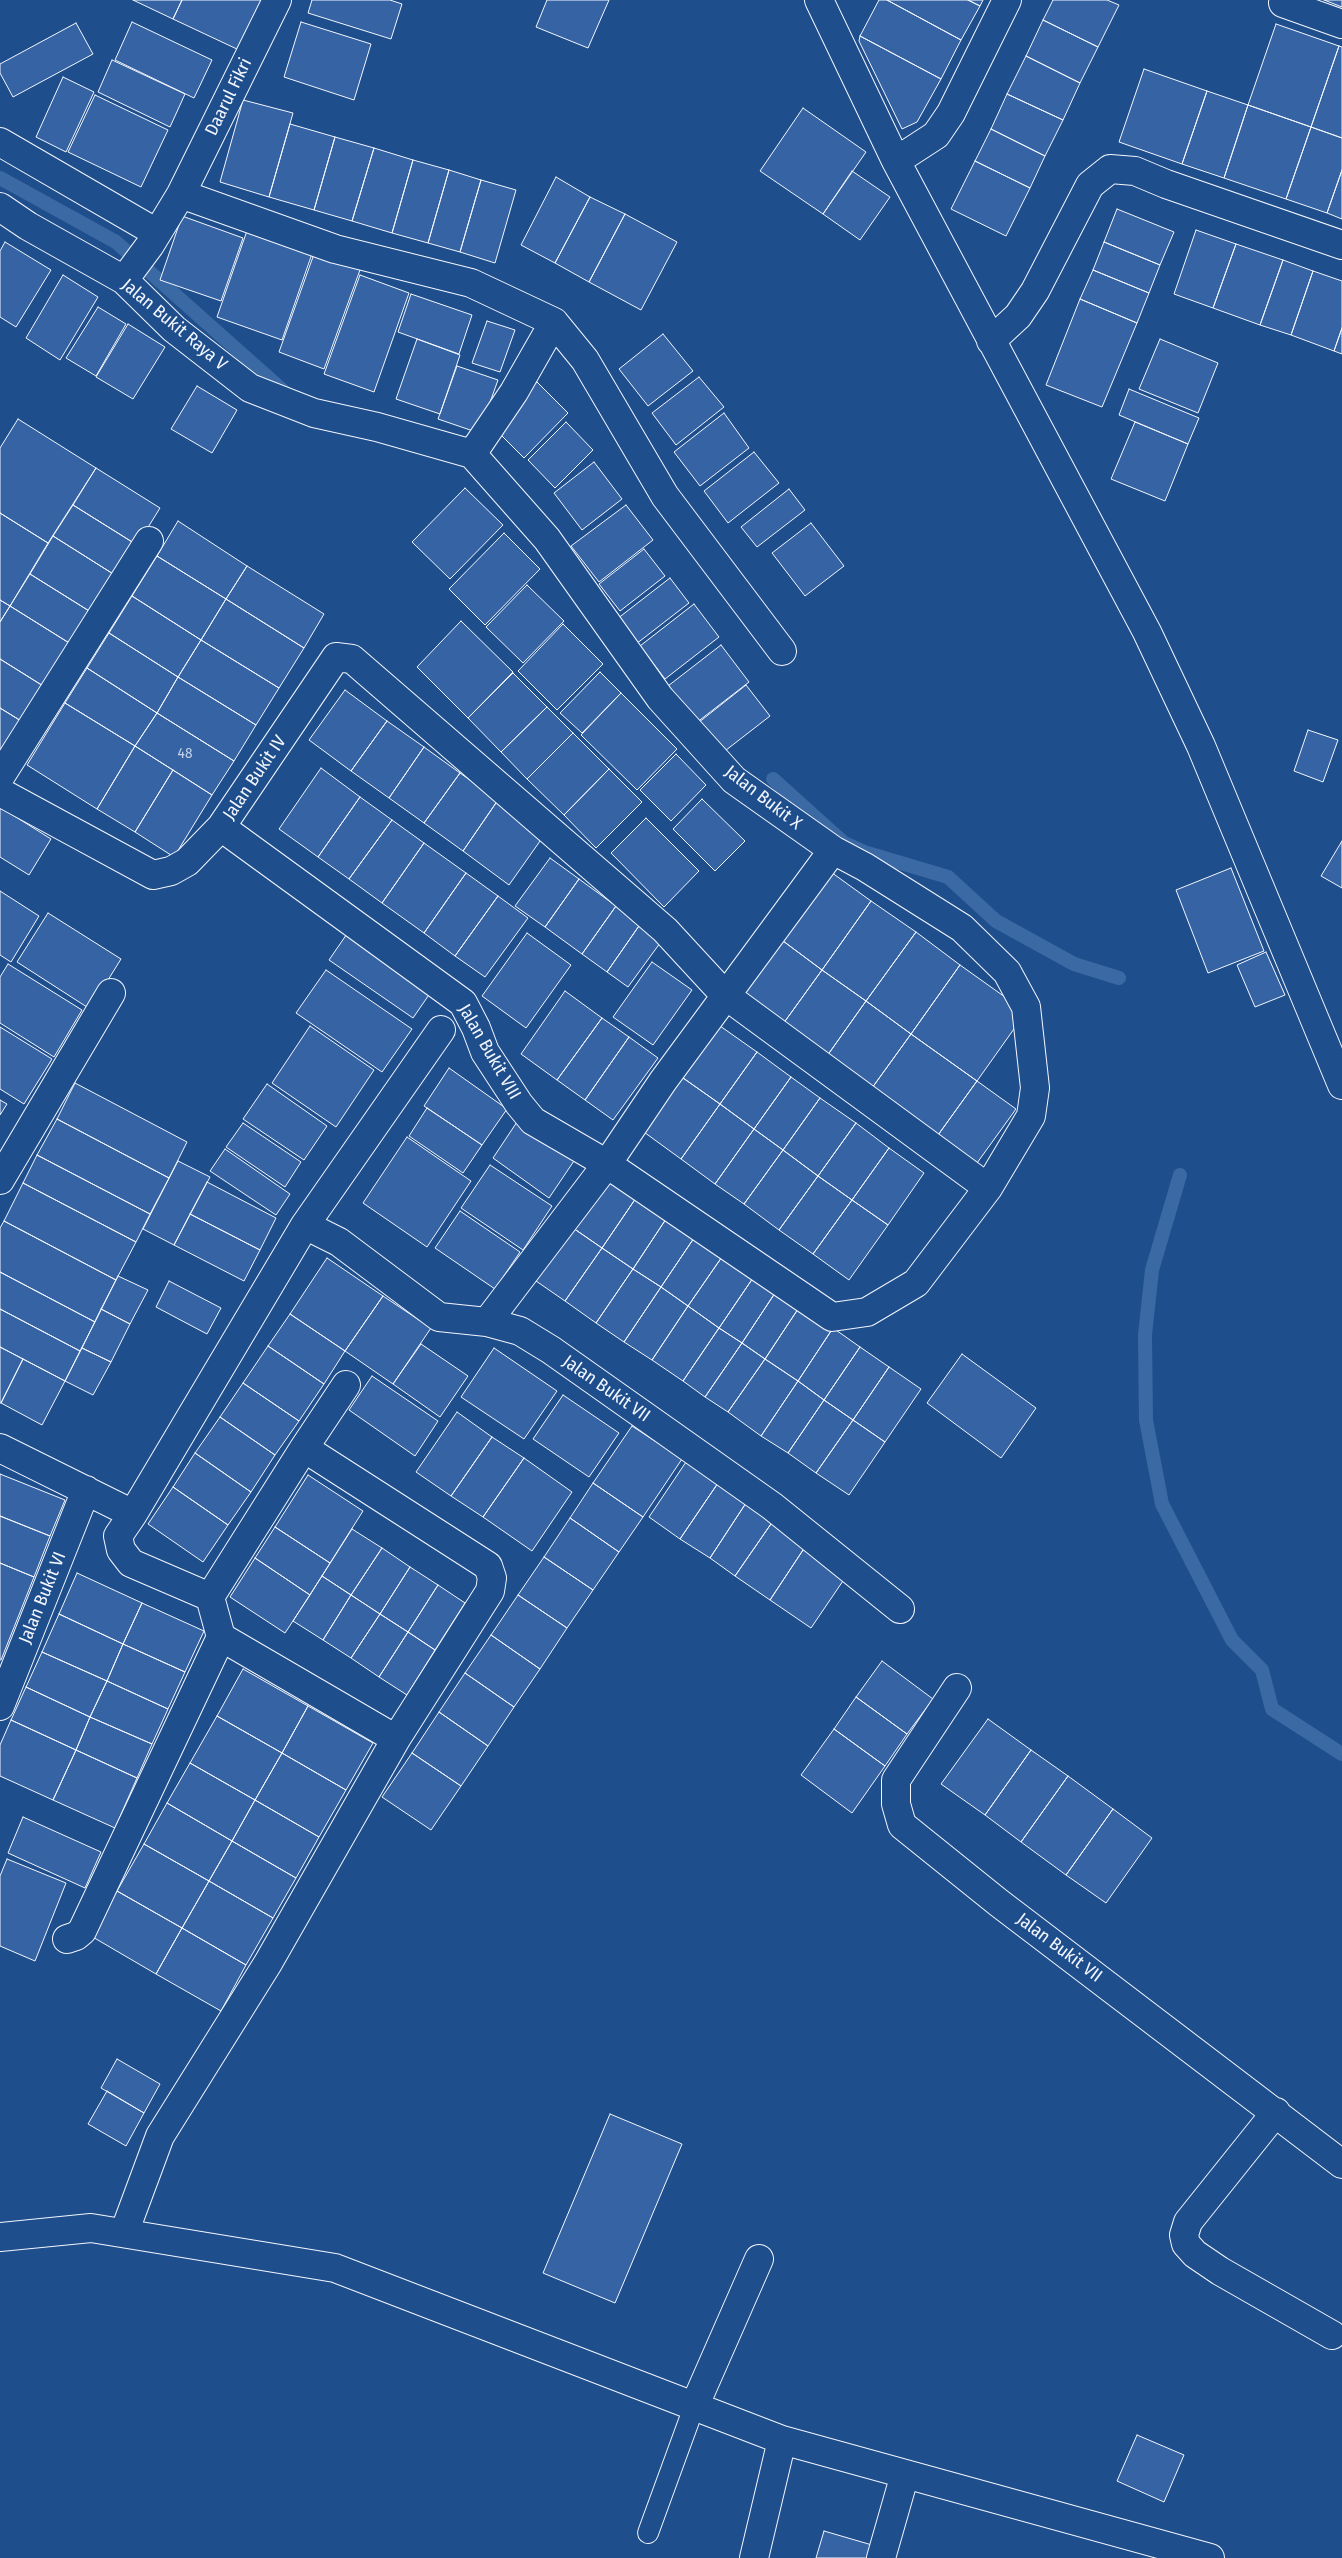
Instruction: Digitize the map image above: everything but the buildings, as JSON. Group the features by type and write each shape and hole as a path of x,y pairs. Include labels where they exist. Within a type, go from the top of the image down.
{"street":[{"name":"Daarul Fikri","path":"154,239 181,194 277,0"},
{"path":"819,0 896,160 990,341 1151,641 1201,746 1335,1043 1342,1084"},
{"path":"896,160 936,135 951,114 1007,0"},
{"path":"1283,2 1342,24"},
{"path":"0,142 154,239 129,274"},
{"path":"990,341 1018,316 1035,291 1090,185 1110,169 1135,171 1166,184 1342,245"},
{"path":"181,194 334,249 471,283 554,322 585,360 666,496 782,651"},
{"name":"Jalan Bukit Raya V","path":"0,207 28,226 129,274 174,329 250,388 314,413 377,427 485,433"},
{"path":"485,433 514,392 554,322"},
{"name":"Jalan Bukit X","path":"485,433 547,539 660,698 734,780 833,850 865,867 962,928 1008,972 1026,1006 1035,1088 1031,1116 988,1188 916,1283 867,1312"},
{"path":"0,776 149,540"},
{"name":"Jalan Bukit IV","path":"0,792 153,875 171,870 187,862 221,827 336,657 352,659 666,930 725,995"},
{"name":"Jalan Bukit VIII","path":"221,827 463,1003 476,1028 485,1052 519,1104 533,1121 607,1164 832,1317 867,1312"},
{"path":"487,1322 607,1164 662,1081 833,850"},
{"path":"0,1180 111,993"},
{"path":"725,995 988,1188"},
{"path":"210,1597 131,1563 120,1550 118,1536 133,1514 300,1232 441,1030"},
{"name":"Jalan Bukit VII","path":"300,1232 339,1242 439,1317 487,1322 520,1331 551,1350 772,1506 900,1608"},
{"path":"67,1938 76,1936 82,1931 220,1637 210,1597 346,1385"},
{"path":"0,1448 133,1514"},
{"path":"124,2232 160,2136 268,1963 396,1739 490,1591 492,1578 488,1566 304,1448"},
{"name":"Jalan Bukit VI","path":"0,1706 86,1490"},
{"path":"220,1637 396,1739"},
{"name":"Jalan Bukit VII","path":"958,1688 896,1780 896,1804 902,1825 999,1903 1342,2164"},
{"path":"1276,2112 1188,2222 1184,2235 1186,2244 1195,2254 1220,2271 1332,2336"},
{"path":"0,2236 91,2228 335,2268 782,2440 1210,2558"},
{"path":"694,2407 759,2259"},
{"path":"754,2558 782,2440"},
{"path":"881,2558 905,2474"}],"lane":[{"path":"648,2533 694,2407"}],"waterway":[{"path":"0,178 116,242 289,396"},
{"path":"773,779 844,843 864,852 948,877 996,921 1074,964 1119,978"},
{"path":"1180,1175 1152,1270 1145,1335 1146,1420 1162,1504 1232,1640 1262,1670 1272,1709 1342,1754"}]}
